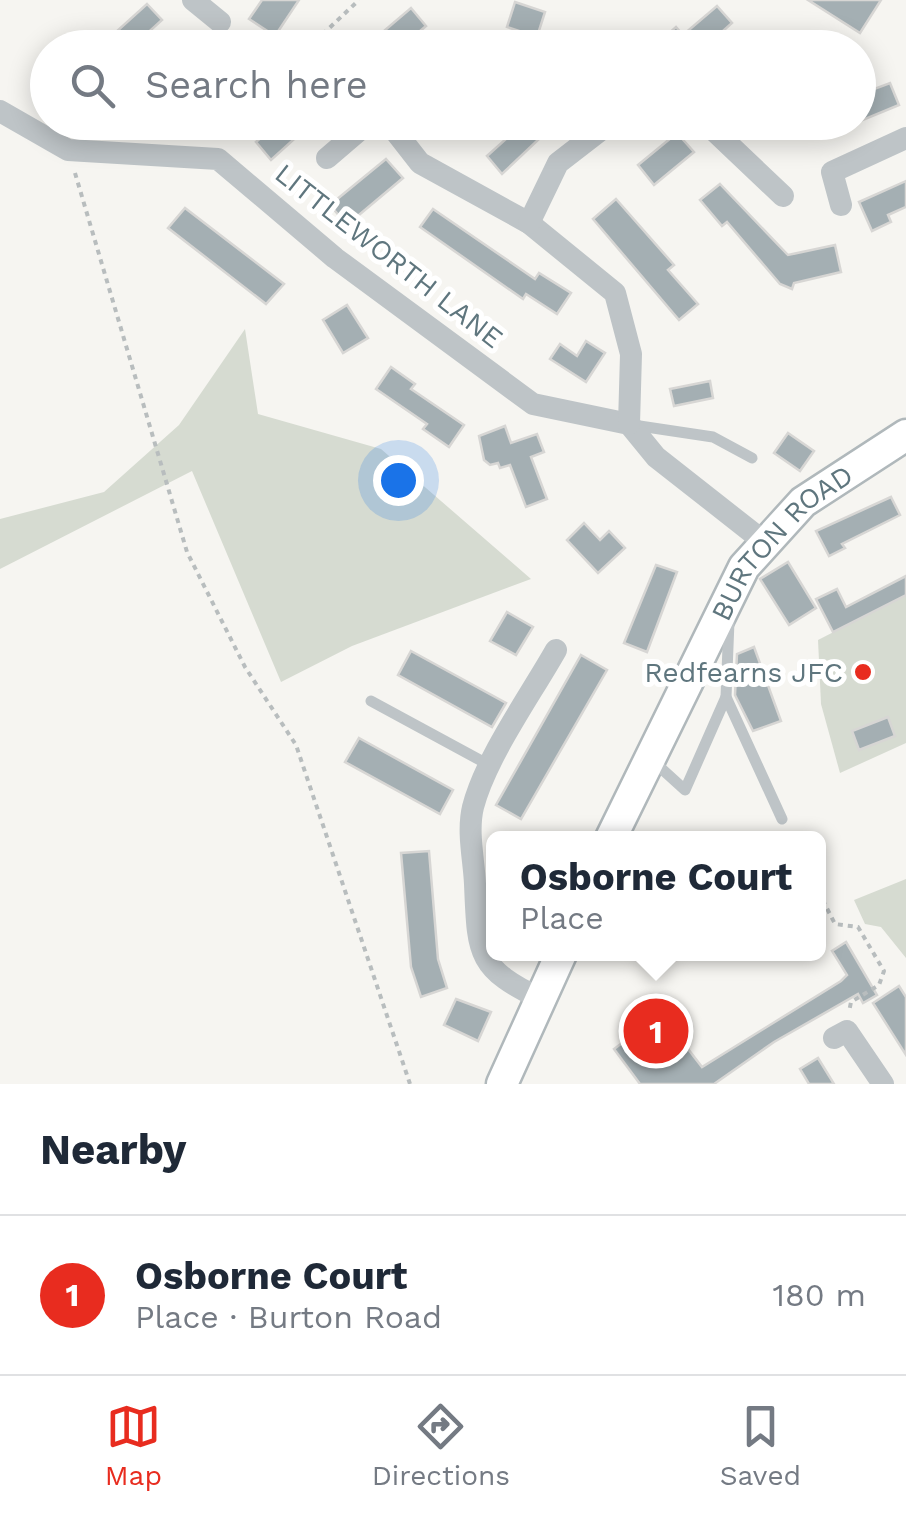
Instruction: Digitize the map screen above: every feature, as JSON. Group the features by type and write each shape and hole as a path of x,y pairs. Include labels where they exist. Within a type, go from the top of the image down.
{"street":[{"path":"199,2 220,22"},
{"name":"LITTLEWORTH LANE","path":"0,111 30,128"},
{"path":"841,205 832,172 906,138"},
{"name":"LITTLEWORTH LANE","path":"51,140 68,150 218,159 336,258 534,404 628,424"},
{"path":"327,158 348,140"},
{"path":"402,140 420,163 529,222 615,293 622,305 633,382 628,424 656,457 763,541"},
{"path":"529,222 558,163 587,140"},
{"path":"725,140 783,196"},
{"name":"BURTON ROAD","path":"614,831 732,588 763,541 803,502 906,435"},
{"path":"541,999 504,981 487,965 478,946 471,828 472,809 492,766 556,650"},
{"path":"502,1084 557,961"},
{"path":"840,1034 883,1084"}],"lane":[{"name":"LITTLEWORTH LANE","path":"628,424 712,437 752,458"},
{"path":"649,757 685,790 726,697 732,588"},
{"path":"726,697 782,818"},
{"path":"371,700 492,766"}],"path":[{"path":"327,30 359,0"},
{"path":"68,150 188,552 245,666 296,745 410,1084"},
{"path":"826,908 834,924 858,927 884,971 879,986 850,1002 840,1034"}],"shaded area":[{"path":"245,329 258,414 381,449 531,579 352,646 281,682 192,471 0,569 0,519 104,492 179,425"},
{"name":"Redfearns JFC","path":"906,595 906,743 840,773 821,704 818,640"},
{"path":"906,879 906,958 881,927 865,924 854,900"}],"building":[{"path":"262,0 299,0 279,30 266,30 249,19"},
{"path":"808,0 881,0 862,30 855,30"},
{"path":"515,2 545,12 539,30 507,27"},
{"path":"147,4 162,20 151,30 118,30"},
{"path":"717,6 732,23 724,30 689,30"},
{"path":"411,8 426,26 421,30 385,30"},
{"path":"890,83 899,105 876,115 876,88"},
{"path":"258,140 293,140 271,160 256,142"},
{"path":"505,140 538,140 502,174 487,156"},
{"path":"668,140 683,140 694,152 654,185 638,165"},
{"path":"386,159 403,178 347,225 330,205"},
{"path":"906,181 906,207 888,215 891,222 872,231 859,202"},
{"path":"720,184 788,255 835,245 841,272 794,283 792,289 780,284 727,222 722,226 700,200"},
{"path":"616,199 674,265 668,270 698,304 679,320 593,219"},
{"path":"185,208 284,284 266,304 168,228"},
{"path":"433,209 535,279 539,273 571,293 557,314 526,294 523,299 420,227"},
{"path":"347,305 368,338 343,353 323,320"},
{"path":"586,341 605,353 586,382 550,359 560,344 577,356"},
{"path":"391,367 415,384 411,389 464,425 449,447 423,429 427,424 376,389"},
{"path":"710,381 713,398 674,406 670,389"},
{"path":"505,426 511,443 537,434 544,452 531,457 547,499 526,507 510,465 500,468 498,463 490,465 484,460 479,436"},
{"path":"788,433 814,451 800,471 774,453"},
{"path":"891,497 900,515 842,544 845,548 829,556 816,531"},
{"path":"584,523 600,540 609,531 625,548 598,573 567,540"},
{"path":"788,562 816,608 789,625 760,579"},
{"path":"656,565 677,572 647,652 624,643"},
{"path":"906,576 906,595 833,632 816,599 837,589 846,607"},
{"path":"507,612 533,627 516,655 490,641"},
{"path":"754,647 781,721 753,731 735,695 737,654"},
{"path":"411,651 506,703 492,727 398,675"},
{"path":"581,655 607,670 521,819 496,805"},
{"path":"888,717 895,736 859,750 852,731"},
{"path":"359,738 453,790 440,814 345,762"},
{"path":"429,851 438,959 447,988 421,997 411,967 401,853"},
{"path":"846,942 877,995 863,1003 858,994 774,1042 714,1084 640,1084 614,1049 661,1014 702,1067 841,981 847,975 832,951"},
{"path":"899,986 906,997 906,1055 873,1003"},
{"path":"456,999 491,1012 478,1041 444,1025"},
{"path":"818,1058 834,1084 809,1084 800,1069"}],"place":[{"name":"Redfearns JFC","path":"863,672"},
{"name":"Osborne Court","path":"656,1031"}]}
